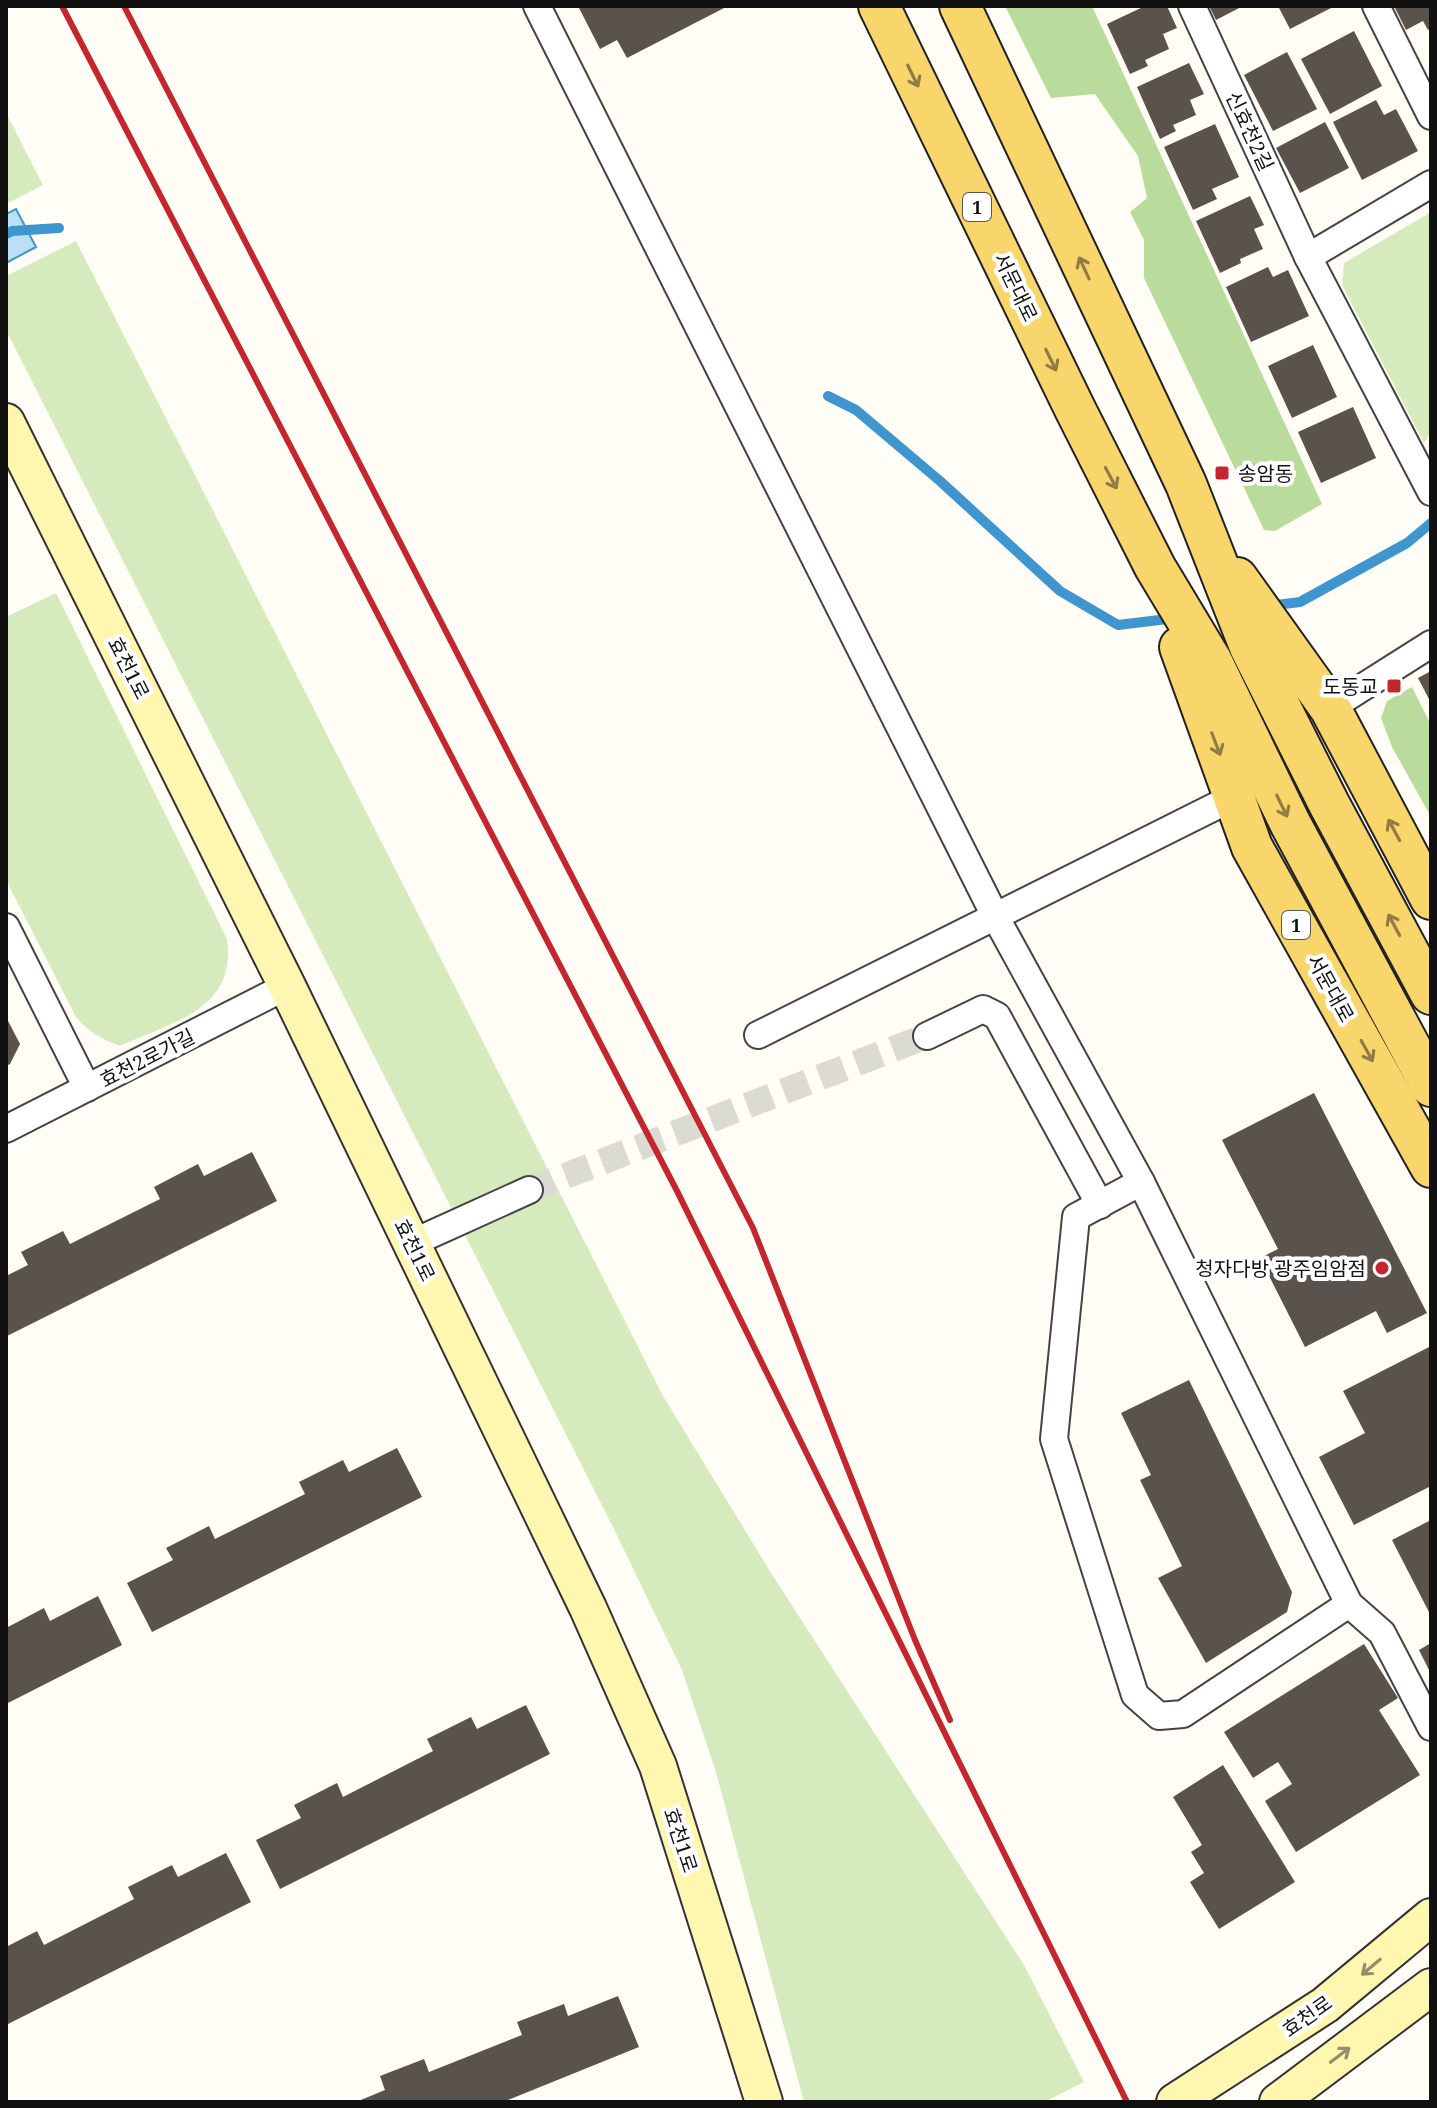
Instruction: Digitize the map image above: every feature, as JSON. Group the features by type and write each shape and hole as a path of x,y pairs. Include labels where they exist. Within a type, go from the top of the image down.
{"main road":[{"name":"서문대로","path":"879,6 1155,567 1199,666 1290,823 1431,1086"},
{"path":"960,6 1141,389 1208,539 1261,635 1329,804 1431,994"},
{"path":"1261,635 1330,708 1431,899"},
{"name":"서문대로","path":"1199,666 1252,847 1431,1167"}],"street":[{"path":"537,6 995,916 1141,1182 1349,1604 1382,1633 1431,1727"},
{"name":"신효천2길","path":"1192,6 1308,257 1431,492"},
{"path":"1376,6 1431,116"},
{"path":"1308,257 1431,184"},
{"name":"효천1로","path":"6,422 287,986 588,1608 658,1766 764,2102"},
{"path":"1330,708 1431,644"},
{"path":"758,1035 1236,796"},
{"path":"6,927 87,1088"},
{"name":"효천2로가길","path":"6,1129 287,986"},
{"path":"927,1036 983,1009 997,1016 1100,1205"},
{"path":"1141,1182 1076,1217 1054,1439 1135,1695 1159,1716 1183,1714 1349,1604"},
{"path":"412,1243 529,1190"},
{"name":"효천로","path":"1175,2102 1325,2005 1431,1917"},
{"path":"1278,2102 1431,1987"}],"green space":[{"path":"1005,6 1092,6 1322,504 1275,531 1264,530 1144,278 1144,240 1130,212 1147,198 1138,156 1095,94 1051,98"},
{"path":"6,113 43,185 6,204"},
{"path":"1431,212 1431,432 1424,443 1342,285 1344,263"},
{"path":"76,241 663,1396 771,1573 1024,1965 1084,2082 1044,2102 804,2102 716,1772 682,1670 613,1527 6,330 6,276"},
{"path":"56,593 227,939 227,963 222,982 211,998 179,1020 120,1046 96,1034 76,1017 6,880 6,617"},
{"path":"1412,687 1431,725 1431,817 1392,747 1381,718 1387,701"}],"water":[{"path":"16,209 36,247 6,263 6,214"}],"building":[{"path":"578,6 728,6 627,58 617,40 600,49"},
{"path":"1145,6 1167,6 1177,28 1163,34 1169,49 1145,60 1148,66 1130,74 1107,24"},
{"path":"1209,6 1243,6 1216,20"},
{"path":"1278,6 1335,6 1290,29"},
{"path":"1394,6 1431,6 1431,28 1428,30 1423,21 1406,30"},
{"path":"1354,31 1382,86 1330,114 1301,59"},
{"path":"1287,52 1317,109 1273,131 1244,75"},
{"path":"1189,63 1204,94 1190,100 1196,115 1173,125 1176,131 1160,139 1137,87"},
{"path":"1376,100 1384,115 1396,109 1418,151 1362,180 1333,122"},
{"path":"1325,122 1349,168 1300,193 1276,148"},
{"path":"1215,124 1239,177 1212,189 1217,199 1193,210 1164,147"},
{"path":"1250,196 1264,225 1254,229 1263,249 1240,259 1241,263 1220,273 1196,221"},
{"path":"1268,267 1273,277 1288,270 1309,316 1251,342 1226,287"},
{"path":"1313,345 1337,397 1292,418 1268,366"},
{"path":"1353,407 1376,458 1321,483 1298,432"},
{"path":"1431,671 1431,703 1418,678"},
{"path":"6,1017 20,1044 6,1066"},
{"path":"1314,1093 1427,1313 1387,1333 1376,1311 1305,1347 1260,1258 1278,1249 1222,1140"},
{"path":"252,1152 277,1201 7,1336 6,1276 28,1265 21,1252 63,1231 70,1244 160,1199 154,1187 198,1164 204,1176"},
{"path":"1431,1346 1431,1486 1354,1525 1319,1457 1365,1433 1343,1391"},
{"path":"1189,1380 1292,1592 1287,1612 1206,1663 1158,1578 1182,1566 1140,1480 1151,1475 1121,1413"},
{"path":"397,1448 422,1497 152,1632 127,1583 173,1560 166,1548 209,1526 215,1539 305,1494 299,1482 343,1460 349,1472"},
{"path":"1431,1520 1431,1616 1392,1540"},
{"path":"98,1596 122,1645 6,1704 6,1628 44,1608 50,1621"},
{"path":"1431,1643 1431,1674 1419,1650"},
{"path":"1364,1644 1398,1698 1379,1710 1420,1775 1296,1852 1265,1801 1292,1784 1278,1762 1253,1778 1224,1732"},
{"path":"526,1705 550,1754 280,1889 256,1840 301,1818 294,1805 337,1783 343,1797 433,1751 427,1739 471,1717 477,1729"},
{"path":"1223,1765 1295,1882 1219,1929 1190,1882 1204,1873 1191,1852 1202,1845 1173,1797"},
{"path":"226,1853 251,1902 6,2025 6,1947 37,1931 44,1945 134,1899 128,1887 172,1865 178,1877"},
{"path":"618,1996 639,2047 503,2102 356,2102 385,2090 380,2076 424,2059 429,2072 522,2035 517,2022 564,2004 568,2016"}],"waterway":[{"path":"6,234 59,228"},
{"path":"828,396 856,410 940,481 1060,591 1118,625 1176,618"},
{"path":"1268,606 1300,602 1407,543 1431,523"}],"tunnel":[{"path":"529,1190 927,1036"}],"railway":[{"path":"62,6 677,1191 1127,2102"},
{"path":"124,6 753,1228 915,1640 950,1720"}],"place":[{"name":"송암동","path":"1222,473"},
{"name":"도동교","path":"1394,686"},
{"name":"청자다방 광주임암점","path":"1382,1268"}]}
